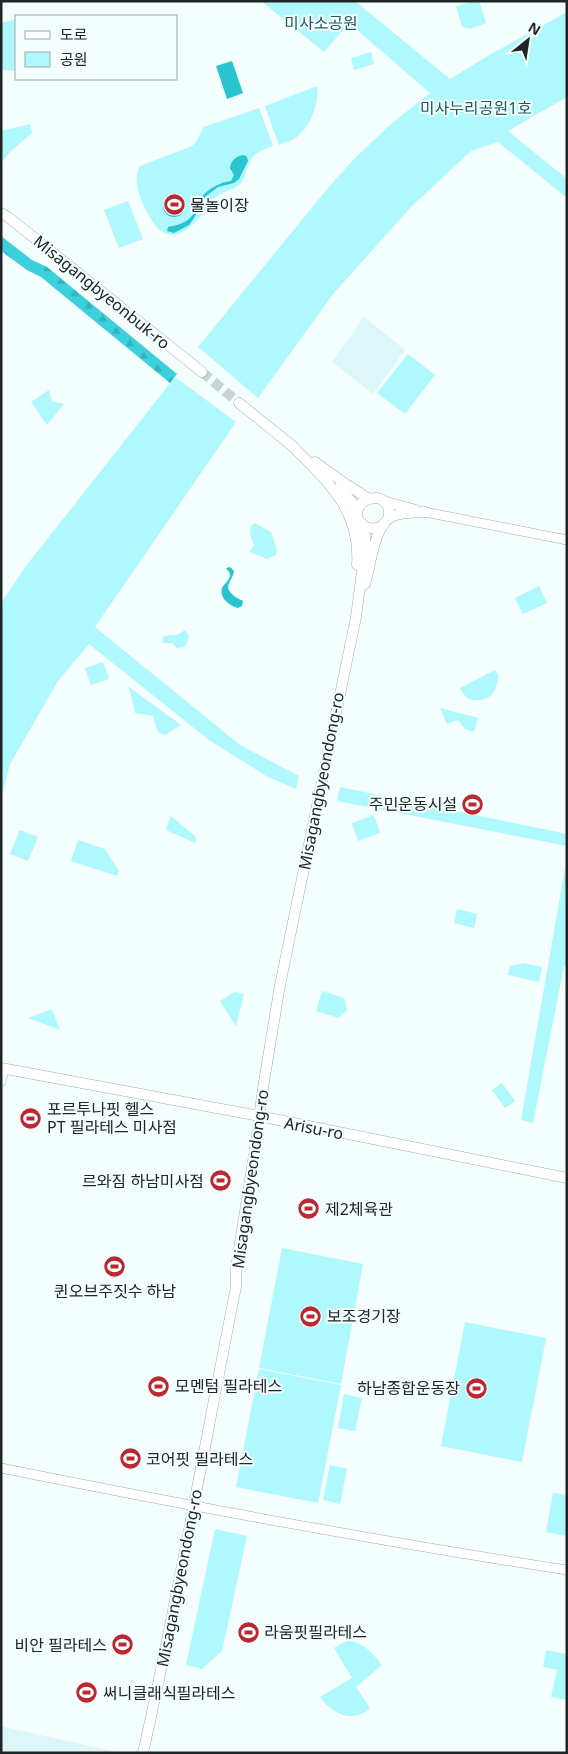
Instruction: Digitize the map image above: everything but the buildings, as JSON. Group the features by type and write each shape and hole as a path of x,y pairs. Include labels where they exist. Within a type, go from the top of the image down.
{"main road":[{"name":"Misagangbyeonbuk-ro","path":"1,213 202,372"},
{"path":"239,403 291,445 368,498"},
{"path":"291,445 336,491 352,520 358,543 357,606"},
{"path":"318,464 344,491 358,510 362,524 365,536 365,550 357,606"},
{"path":"358,510 364,501 374,497 425,512"},
{"path":"357,606 369,573 377,538 385,522 388,509 383,500"},
{"path":"362,524 372,529 395,515 425,512"},
{"name":"Misagangbyeondong-ro","path":"143,1753 162,1673 236,1287 236,1268 280,984 357,606"},
{"name":"Arisu-ro","path":"2,1068 259,1116 567,1178"}],"street":[{"path":"425,512 567,540"},
{"path":"1,1082 2,1068"},
{"path":"1,1468 194,1507 567,1570"}],"shaded area":[{"path":"232,61 243,93 227,99 216,66"},
{"path":"244,155 248,161 239,179 234,183 218,187 205,197 189,225 174,233 167,231 168,227 178,225 190,218 201,198 210,189 231,181 234,175 230,168 231,163 236,157"},
{"name":"물놀이장","path":"174,195 182,198 185,206 182,214 174,217 166,214 163,206 166,198"},
{"path":"364,317 405,350 373,394 332,362"},
{"path":"230,567 234,571 228,586 229,591 243,601 242,606 238,608 229,603 221,592 230,576 226,568"},
{"path":"1,1726 121,1753 1,1753"}],"green space":[{"name":"미사누리공원1호","path":"261,1 355,1 450,79 567,12 567,97 508,131 567,179 567,198 498,142 471,151 412,206 333,294 258,398 198,347 353,160 391,124 430,93 349,23 324,52"},
{"path":"479,1 486,23 470,29 462,27 456,6"},
{"path":"15,19 15,71 1,70 1,23"},
{"path":"371,52 374,64 354,70 351,58"},
{"path":"317,86 316,105 308,124 296,138 279,145 265,106"},
{"path":"259,108 273,146 256,154 249,164 243,181 234,188 217,196 190,227 172,235 158,228 146,210 138,191 137,178 140,166 192,146 204,127"},
{"path":"30,124 32,133 11,151 1,163 1,131"},
{"path":"128,201 143,239 119,248 104,210"},
{"path":"1,236 32,260 47,267 177,374 170,383 41,277 27,270 1,251"},
{"path":"408,354 435,375 405,414 377,393"},
{"path":"175,377 236,422 95,627 240,745 299,776 296,789 268,777 209,740 89,644 58,681 10,764 1,798 1,603 26,566"},
{"path":"49,390 52,401 64,404 47,425 31,402"},
{"path":"255,523 271,532 277,550 276,555 267,559 250,552 254,545 250,535 251,526"},
{"path":"539,586 547,603 523,614 515,598"},
{"path":"185,630 189,637 185,647 177,648 172,643 163,643 163,636 177,635"},
{"path":"103,662 109,679 91,685 85,668"},
{"path":"495,670 499,677 491,695 485,699 478,700 467,698 460,688"},
{"path":"129,687 181,725 165,735 158,732 153,716 135,713"},
{"path":"440,708 478,718 474,732 465,729 458,720 447,724"},
{"path":"340,787 567,834 567,846 337,801"},
{"path":"374,815 380,833 358,841 352,823"},
{"path":"171,816 196,837 195,843 166,830"},
{"path":"20,830 38,837 28,861 10,854"},
{"path":"78,840 105,849 119,871 117,876 71,861"},
{"path":"567,857 567,966 564,966 533,1123 521,1120"},
{"path":"457,909 477,914 474,928 454,923"},
{"path":"523,963 542,967 539,982 508,975 510,966"},
{"path":"322,991 344,998 347,1010 339,1018 316,1011"},
{"path":"234,992 244,994 236,1026 220,1001"},
{"path":"52,1009 60,1030 28,1018"},
{"path":"502,1083 515,1101 505,1108 492,1090"},
{"name":"보조경기장","path":"282,1248 363,1264 341,1384 259,1368"},
{"path":"465,1322 546,1338 522,1462 441,1446"},
{"path":"259,1369 341,1385 318,1503 236,1487"},
{"path":"344,1394 362,1398 355,1431 338,1428"},
{"path":"330,1465 347,1469 340,1504 323,1500"},
{"path":"553,1493 567,1495 567,1536 546,1532"},
{"path":"215,1529 247,1536 222,1651 202,1669 186,1665"},
{"path":"348,1641 363,1646 382,1665 356,1687 370,1708 363,1713 350,1716 343,1715 330,1708 320,1697 352,1678 334,1648"},
{"path":"546,1650 567,1654 567,1700 551,1697 557,1670 543,1667"}],"tunnel":[{"path":"202,372 239,403"}],"place":[{"name":"물놀이장","path":"174,205"},
{"name":"주민운동시설","path":"473,804"},
{"name":"포르투나핏 헬스 PT 필라테스 미사점","path":"31,1118"},
{"name":"르와짐 하남미사점","path":"220,1181"},
{"name":"제2체육관","path":"309,1209"},
{"name":"퀸오브주짓수 하남","path":"115,1267"},
{"name":"보조경기장","path":"311,1316"},
{"name":"모멘텀 필라테스","path":"159,1386"},
{"name":"하남종합운동장","path":"476,1388"},
{"name":"코어핏 필라테스","path":"130,1459"},
{"name":"라움핏필라테스","path":"248,1632"},
{"name":"비안 필라테스","path":"123,1645"},
{"name":"써니클래식필라테스","path":"87,1693"}],"park label":[{"name":"미사소공원","path":"321,23"}]}
